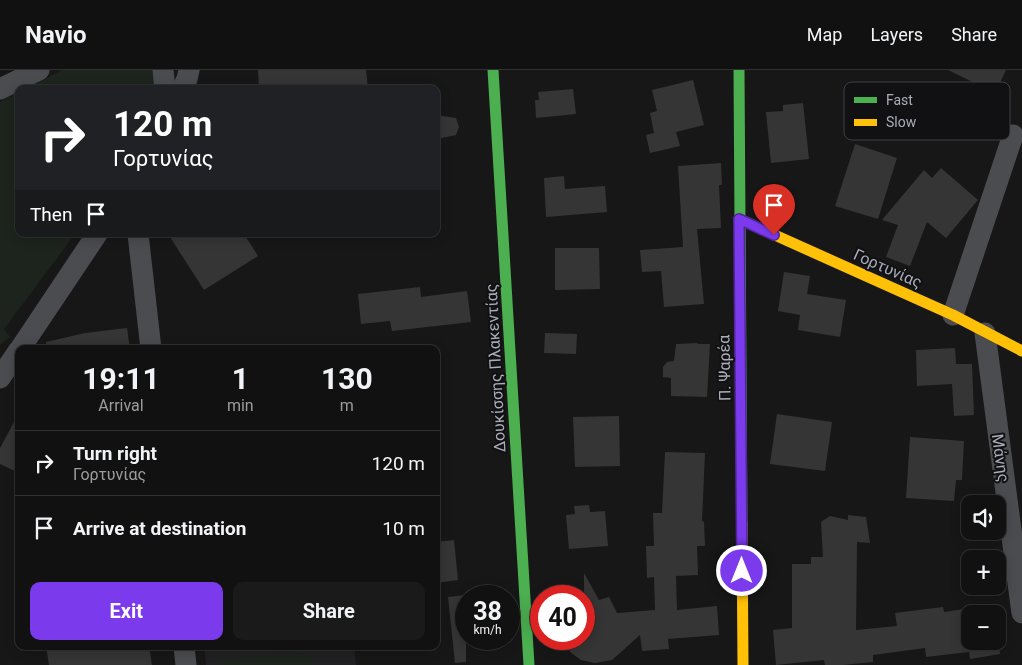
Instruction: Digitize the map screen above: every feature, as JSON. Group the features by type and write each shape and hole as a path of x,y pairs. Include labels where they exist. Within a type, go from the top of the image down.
{"street":[{"path":"0,89 39,70"},
{"path":"163,70 165,85"},
{"path":"184,85 189,70"},
{"name":"Δουκίσσης Πλακεντίας","path":"493,70 530,665"},
{"name":"Π. Ψαρέα","path":"739,70 743,665"},
{"path":"953,315 1013,135"},
{"name":"Γορτυνίας","path":"739,219 953,315 1022,351"},
{"path":"22,345 95,237"},
{"path":"138,237 151,345"},
{"name":"Μάνης","path":"985,333 1022,613"},
{"path":"0,378 15,356"},
{"path":"184,650 186,665"}],"shaded area":[{"path":"62,70 154,70 160,85 34,85"},
{"path":"15,94 15,237 73,237 4,329 10,337 0,345 0,102"},
{"path":"204,650 354,650 356,665 206,665"},
{"path":"312,654 312,665 222,665 222,659"}],"building":[{"path":"258,70 366,70 368,85 259,85"},
{"path":"948,70 1006,70 1000,82 973,82"},
{"path":"693,80 704,125 676,132 680,146 650,153 646,135 654,133 650,113 657,111 652,90"},
{"path":"573,89 576,114 536,118 535,100 539,100 538,92"},
{"path":"803,103 809,159 771,163 766,112 783,111 783,105"},
{"path":"440,116 456,118 459,127 456,135 440,138"},
{"path":"855,144 897,158 878,219 835,206"},
{"path":"721,163 722,185 719,185 721,228 697,229 704,304 664,307 661,271 642,272 640,250 683,247 678,166"},
{"path":"941,168 978,200 946,238 927,222 910,266 886,257 898,225 882,220 924,170 932,178"},
{"path":"564,176 565,189 605,186 607,212 546,217 544,178"},
{"path":"170,237 246,237 258,256 204,290"},
{"path":"555,248 599,248 600,289 555,290"},
{"path":"784,272 810,276 807,294 846,300 840,337 798,330 800,315 778,311"},
{"path":"420,287 421,297 467,291 471,322 392,331 390,321 361,324 358,294"},
{"path":"127,328 129,345 46,345 46,342 85,333"},
{"path":"545,333 577,334 576,354 544,353"},
{"path":"676,344 710,344 707,397 671,396 671,378 663,377 663,367 667,362 674,361"},
{"path":"955,348 956,364 972,364 974,415 954,416 952,384 917,386 916,350"},
{"path":"777,414 832,422 825,471 770,464"},
{"path":"619,416 620,466 575,467 573,417"},
{"path":"15,420 15,471 0,464 0,448"},
{"path":"910,437 964,441 962,480 956,480 954,501 906,498"},
{"path":"665,452 705,453 702,522 704,521 705,546 697,546 698,575 676,576 677,610 717,606 719,635 668,639 669,649 642,651 640,635 612,660 595,663 581,660 570,650 595,650 595,593 599,600 609,597 617,613 655,610 654,577 647,578 646,546 654,546 653,513 662,513"},
{"path":"589,505 590,512 605,511 608,546 569,549 566,515 575,514 574,506"},
{"path":"848,515 866,517 870,543 857,542 856,630 897,626 895,613 943,607 944,612 961,609 961,650 999,650 1000,654 970,659 969,652 926,657 925,648 873,655 873,662 825,665 824,660 776,665 773,630 792,628 792,564 811,564 811,557 823,557 821,522 830,516 848,520"},
{"path":"454,540 458,580 440,582 440,542"},
{"path":"584,573 591,585 584,585"},
{"path":"455,596 455,650 466,650 466,662 455,663 448,597"},
{"path":"47,650 150,650 152,665 49,665"}],"traffic: fast":[{"path":"493,70 529,665"},
{"path":"739,70 742,524"}],"traffic: slow":[{"path":"739,219 953,315 1022,351"},
{"path":"742,524 743,665"}],"route":[{"path":"742,571 739,219 774,235"}]}
